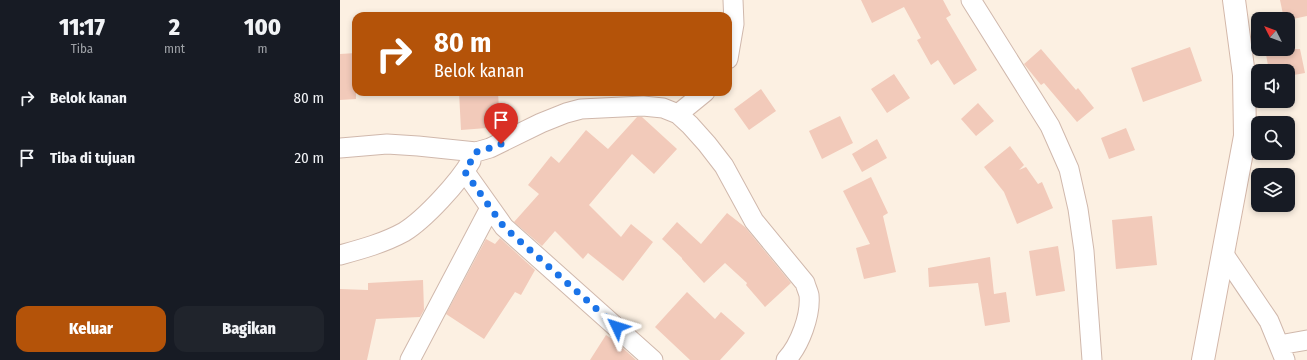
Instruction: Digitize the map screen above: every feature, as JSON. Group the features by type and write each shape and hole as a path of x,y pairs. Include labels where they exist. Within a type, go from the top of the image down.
{"main road":[{"path":"1203,360 1245,130 1244,75 1234,0"}],"street":[{"path":"732,36 734,24 733,0"},
{"path":"970,0 1050,126 1069,169 1078,209 1084,251 1092,360"},
{"path":"678,114 700,96"},
{"path":"340,148 387,144 476,152 490,148 541,123 581,109 643,106 663,108 678,114 699,134 724,166 754,221 805,283 809,294 809,308 800,338 793,353 786,360"},
{"path":"340,255 372,246 405,231 438,202 465,172 476,152"},
{"path":"465,172 504,227 654,360"},
{"path":"410,360 490,208"},
{"path":"1223,253 1269,321 1282,353 1307,340"}],"building":[{"path":"861,0 943,0 951,15 946,18 977,70 954,85 938,60 931,65 917,40 921,38 904,7 872,23"},
{"path":"1280,0 1307,0 1307,16 1295,19 1295,12 1283,12"},
{"path":"1190,47 1202,81 1143,102 1131,68"},
{"path":"1041,49 1076,90 1078,88 1094,108 1077,122 1044,83 1041,85 1024,64"},
{"path":"1295,49 1300,49 1305,73 1295,75 1295,64 1268,64 1266,56 1295,56"},
{"path":"352,53 352,96 356,96 356,99 340,100 340,54"},
{"path":"894,74 910,98 887,113 871,89"},
{"path":"761,89 776,111 749,130 734,109"},
{"path":"459,96 498,96 500,127 461,130"},
{"path":"978,103 994,121 976,136 961,119"},
{"path":"840,116 853,143 822,159 809,131"},
{"path":"637,117 642,117 677,149 654,174 632,154 589,205 621,237 631,224 653,242 623,281 588,253 583,259 555,231 542,246 514,222 539,194 528,185 551,156 559,163 586,130 608,149"},
{"path":"1126,128 1135,150 1109,159 1101,138"},
{"path":"877,139 887,158 862,172 852,154"},
{"path":"1010,146 1024,165 1019,170 1026,167 1038,184 1042,182 1053,208 1017,224 1004,192 984,167"},
{"path":"871,177 888,213 883,216 896,272 864,279 856,248 870,244 843,191"},
{"path":"727,213 745,227 791,283 765,307 746,285 747,283 725,263 704,283 682,258 662,239 677,222 701,244"},
{"path":"1152,216 1157,265 1116,269 1112,220"},
{"path":"500,238 535,270 521,295 515,292 484,339 446,314 486,239 495,244"},
{"path":"1058,246 1065,291 1036,296 1029,251"},
{"path":"990,257 994,294 1006,292 1010,322 985,326 978,283 929,287 928,268"},
{"path":"423,280 424,310 420,317 376,319 367,360 340,360 340,289 368,290 368,283"},
{"path":"687,292 715,319 721,312 745,333 720,360 690,360 655,327"},
{"path":"606,335 615,341 636,360 590,360"}],"route":[{"path":"501,144 476,152 465,172 496,218 504,227 617,327"}]}
